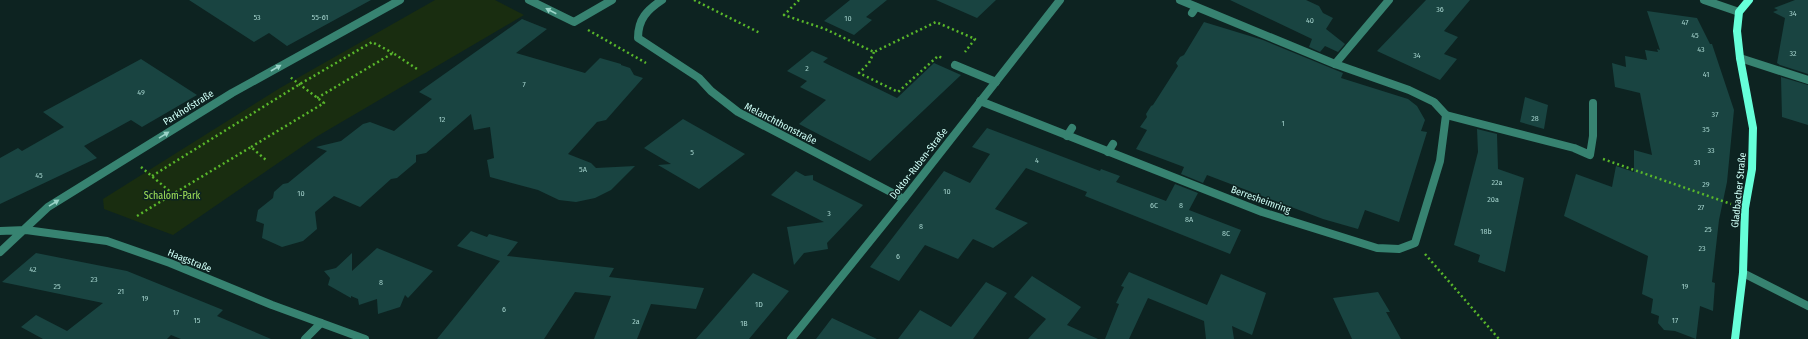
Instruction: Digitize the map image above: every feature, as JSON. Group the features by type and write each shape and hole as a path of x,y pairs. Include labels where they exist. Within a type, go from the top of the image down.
{"main road":[{"name":"Gladbacher Straße","path":"1735,339 1743,273 1745,208 1752,169 1753,128 1740,58 1737,31 1740,12 1749,0"}],"street":[{"name":"Parkhofstraße","path":"0,252 26,230 48,207 277,66 400,0"},
{"path":"529,0 574,22 612,0"},
{"name":"Melanchthonstraße","path":"662,0 651,7 639,22 637,30 638,38 699,78 711,91 738,112 904,199"},
{"name":"Doktor-Ruben-Straße","path":"791,339 904,199 1060,0"},
{"path":"1180,0 1194,10 1335,64 1409,90 1434,102 1446,115 1574,148 1590,154 1593,136 1593,103"},
{"path":"1335,64 1389,0"},
{"path":"1704,0 1740,12"},
{"path":"1740,58 1808,80"},
{"path":"955,65 996,82"},
{"name":"Berresheimring","path":"980,101 1029,116 1067,136 1262,212 1377,248 1399,249 1415,243"},
{"path":"1415,243 1440,161 1446,115"},
{"path":"1067,136 1072,128"},
{"path":"1108,152 1113,144"},
{"name":"Haagstraße","path":"0,231 26,230 107,242 170,263 272,305 365,339"},
{"path":"1743,273 1808,306"},
{"path":"305,339 321,323"}],"path":[{"path":"694,0 760,33"},
{"path":"799,0 784,15 825,29 874,52"},
{"path":"574,22 647,64"},
{"path":"955,65 938,56 898,92 859,73 869,63 874,52 936,22 975,39 964,53"},
{"path":"152,176 300,84 372,42 393,53 417,69"},
{"path":"318,98 393,53"},
{"path":"137,216 324,103 277,66"},
{"path":"251,147 266,160"},
{"path":"1590,154 1745,208"},
{"path":"128,157 173,194"},
{"path":"1415,243 1499,339"}],"green space":[{"name":"Schalom-Park","path":"435,0 495,0 524,15 316,137 173,235 104,209 103,199 280,88"}],"building":[{"path":"189,0 371,0 287,46 269,33 254,42"},
{"path":"850,0 887,0 866,17 872,20 854,35 824,21"},
{"path":"936,0 996,0 977,18"},
{"path":"1230,0 1306,0 1319,6 1323,13 1333,18 1326,29 1345,44 1338,52 1325,46 1320,52 1309,47 1312,39"},
{"path":"1426,0 1470,0 1444,31 1458,37 1444,54 1457,59 1440,80 1377,51"},
{"path":"1795,0 1808,0 1808,74 1777,63 1785,18 1773,12 1778,10 1774,8"},
{"path":"1647,11 1697,18 1710,44 1712,44 1734,110 1727,182 1719,220 1712,282 1715,283 1713,311 1700,306 1696,339 1675,331 1664,330 1658,323 1659,316 1651,313 1653,299 1642,294 1648,256 1564,216 1576,174 1612,187 1616,166 1634,172 1634,150 1652,155 1640,93 1615,87 1612,63 1626,67 1625,56 1647,60 1645,50 1658,52 1657,49 1660,50"},
{"path":"522,19 547,29 516,53 585,73 600,58 630,68 634,75 643,78 606,120 597,122 568,154 591,163 596,168 635,166 611,190 595,198 576,202 559,200 538,190 490,177 487,160 494,158 490,127 474,130 471,114 426,153 416,155 416,162 397,178 391,179 360,207 334,196 315,212 317,229 303,241 282,247 262,238 264,224 256,221 258,210 273,198 274,192 283,184 288,183 327,151 316,147 341,141 363,124 370,122 394,131 432,99 419,92"},
{"path":"1204,22 1263,40 1343,73 1341,78 1408,99 1417,106 1425,120 1421,131 1427,132 1399,222 1365,210 1358,229 1323,219 1207,175 1203,183 1181,174 1184,167 1136,149 1147,130 1140,127 1147,117 1146,114 1178,66 1176,63 1180,57 1184,55"},
{"path":"812,51 828,58 823,62 897,98 934,63 961,75 870,161 799,124 826,100 800,87 807,81 787,71"},
{"path":"141,59 197,95 142,127 131,120 84,146 97,158 0,204 0,158 18,148 22,151 64,127 43,112"},
{"path":"1781,77 1808,85 1808,125 1782,117"},
{"path":"1525,97 1548,105 1544,129 1520,122"},
{"path":"683,119 745,154 699,189 658,165 671,164 644,148"},
{"path":"987,128 1100,171 1101,169 1120,176 1116,182 1166,201 1175,184 1198,193 1189,210 1241,230 1230,254 1085,196 1087,192 1026,168 995,209 1028,223 993,248 973,239 958,259 925,245 899,281 870,267 944,171 970,183 990,154 972,147"},
{"path":"1477,129 1497,134 1498,169 1524,178 1505,272 1478,262 1480,255 1454,245 1478,152"},
{"path":"796,171 805,176 813,175 813,180 863,205 827,243 828,249 804,253 794,265 787,227 824,222 771,195"},
{"path":"471,231 487,237 489,234 518,242 507,256 614,268 609,277 704,288 696,309 651,304 637,339 594,339 611,296 575,292 544,339 437,339 500,261 457,246"},
{"path":"377,248 433,271 408,298 405,295 400,307 378,314 377,299 359,305 358,299 351,296 351,298 328,285 330,278 324,271 336,268 352,253 352,271"},
{"path":"36,253 127,271 223,310 217,316 271,339 181,339 171,335 167,339 43,339 21,327 36,315 67,331 103,303 2,282"},
{"path":"1129,272 1207,305 1221,274 1266,293 1252,335 1232,326 1234,339 1206,339 1204,321 1148,298 1129,339 1105,339 1119,304 1116,303 1124,287 1121,286"},
{"path":"753,273 789,291 749,339 696,339"},
{"path":"1032,276 1081,307 1067,325 1098,339 1028,339 1046,319 1014,297"},
{"path":"986,282 1007,293 973,339 898,339 920,310 951,327"},
{"path":"1378,292 1390,312 1386,312 1401,339 1352,339 1333,298"},
{"path":"832,318 877,339 816,339"}]}
